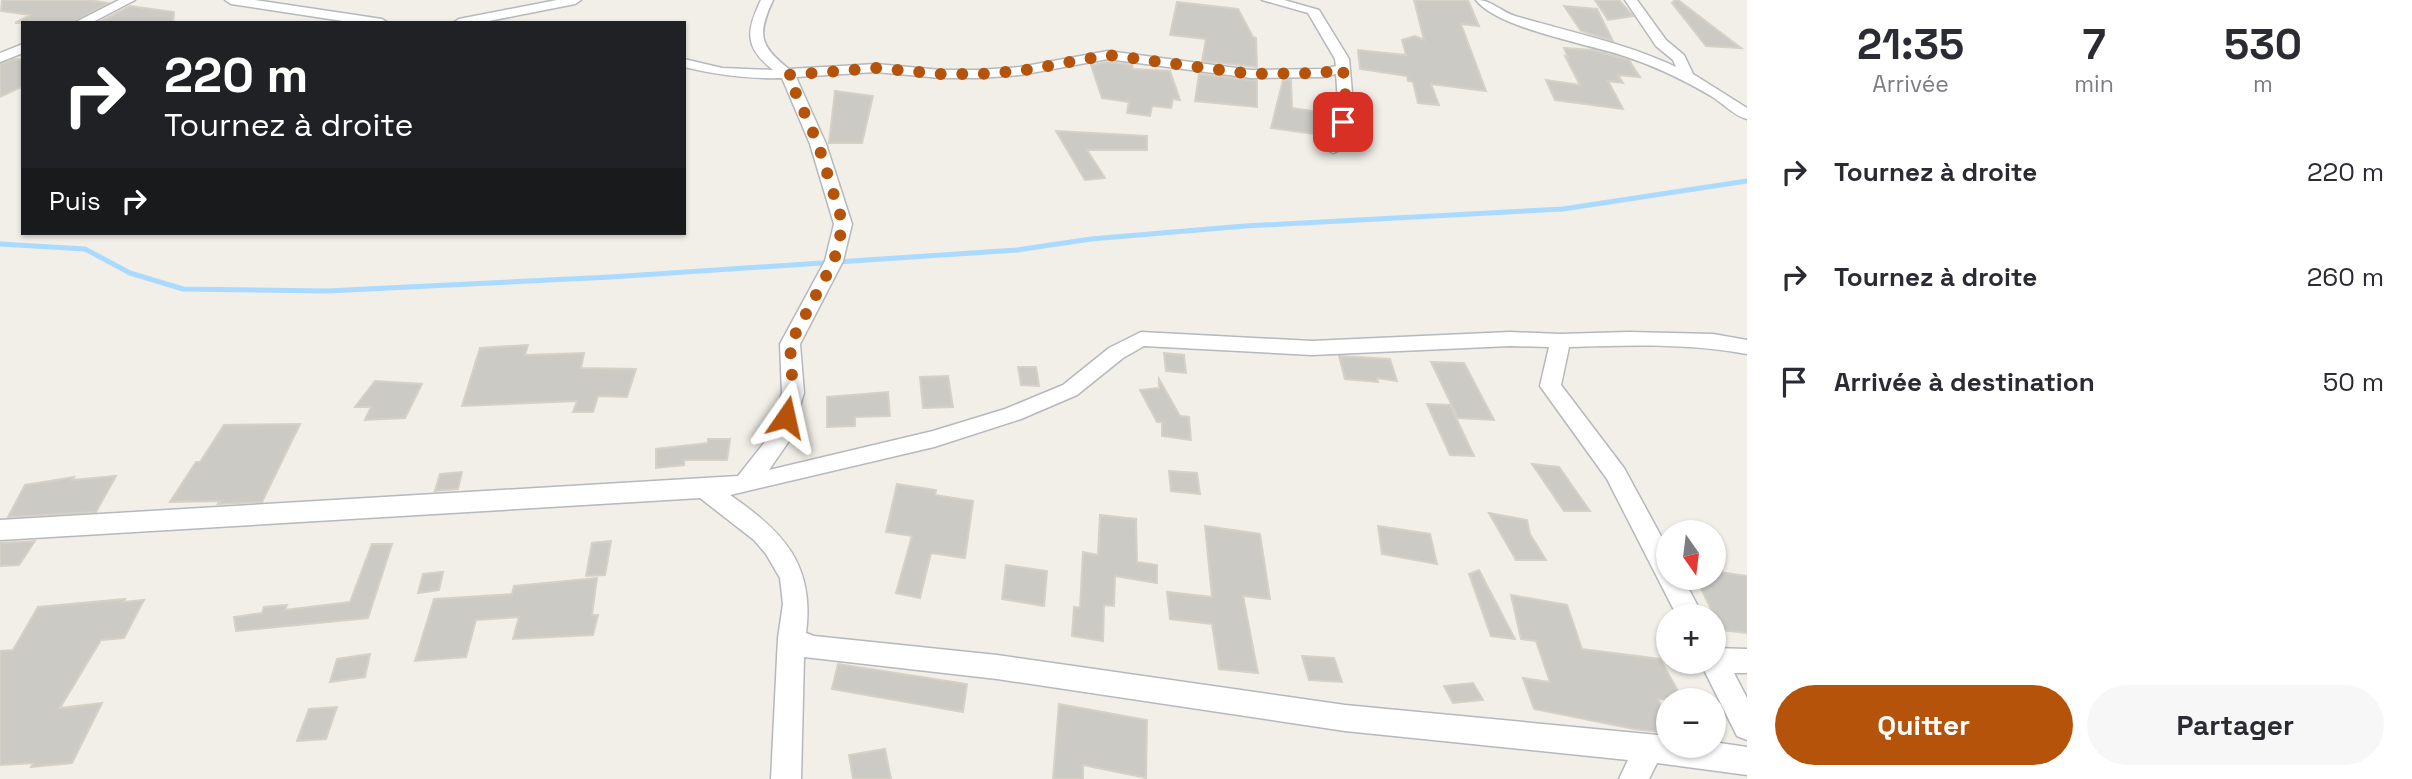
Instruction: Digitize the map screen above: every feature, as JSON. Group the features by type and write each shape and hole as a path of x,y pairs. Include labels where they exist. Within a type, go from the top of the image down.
{"street":[{"path":"84,21 130,0"},
{"path":"230,0 369,21"},
{"path":"469,21 575,0"},
{"path":"746,484 778,441 793,393 790,344 834,261 843,224 818,144 788,75 765,57 755,38 759,17 767,0"},
{"path":"1268,0 1318,5 1342,59 1346,103 1340,142 1333,148"},
{"path":"1482,0 1489,8 1506,17 1628,51 1686,74 1747,115"},
{"path":"1631,0 1661,43 1679,58 1686,74"},
{"path":"0,39 10,42 3,57"},
{"path":"3,57 21,49"},
{"path":"686,63 722,72 788,75 876,68 941,74 979,74 1020,71 1108,55 1251,74 1323,73 1343,68"},
{"path":"0,530 704,489 746,484 934,439 1013,414 1070,390 1116,353 1141,339 1312,348 1510,339 1560,341 1629,338 1713,341 1747,347"},
{"path":"1560,341 1550,386 1616,474 1656,550"},
{"path":"704,489 747,520 781,555 790,572 796,596 791,638 786,779"},
{"path":"791,638 811,648 997,667 1345,718 1649,748 1747,761"},
{"path":"1726,660 1747,661"},
{"path":"1720,674 1747,726"},
{"path":"1634,779 1649,748"}],"building":[{"path":"2,0 88,0 108,3 76,21 15,23 30,15 1,11"},
{"path":"1414,0 1468,0 1479,26 1461,24 1486,91 1431,84 1439,105 1418,103 1413,82 1408,81 1407,76 1360,69 1358,50 1406,55 1402,40 1415,36 1424,40"},
{"path":"1595,0 1619,0 1633,16 1608,20"},
{"path":"1675,0 1741,48 1706,46 1672,3"},
{"path":"1177,2 1238,9 1256,38 1257,67 1202,61 1206,39 1170,35"},
{"path":"130,6 174,12 173,21 101,21"},
{"path":"1564,6 1597,9 1613,41 1581,31"},
{"path":"1564,48 1593,50 1629,60 1640,77 1618,75 1623,83 1608,81 1623,109 1555,100 1546,80 1580,85 1565,56 1568,57"},
{"path":"14,59 21,60 21,87 0,97 0,64"},
{"path":"1108,62 1132,65 1133,69 1170,71 1180,100 1173,99 1171,108 1152,106 1150,116 1127,113 1129,102 1102,98 1091,65"},
{"path":"1199,74 1257,81 1257,107 1195,101"},
{"path":"1283,80 1291,80 1292,108 1317,112 1318,117 1327,118 1329,136 1271,128"},
{"path":"835,91 873,96 862,143 829,143"},
{"path":"1056,131 1147,136 1147,150 1087,150 1105,178 1085,180"},
{"path":"528,345 525,355 584,353 581,368 636,369 627,397 598,396 593,412 573,412 577,401 462,406 480,348"},
{"path":"1164,353 1184,355 1186,373 1166,371"},
{"path":"1339,356 1390,359 1397,381 1377,378 1378,382 1345,379"},
{"path":"1431,362 1464,363 1494,420 1458,418"},
{"path":"1018,367 1036,367 1039,386 1021,385"},
{"path":"948,376 953,407 923,408 920,377"},
{"path":"1159,379 1180,416 1189,417 1191,440 1162,436 1162,422 1157,422 1140,390 1159,388"},
{"path":"375,381 422,384 405,418 365,420 371,407 355,407"},
{"path":"888,392 890,416 855,417 855,426 827,427 827,397"},
{"path":"1427,404 1450,405 1474,456 1450,455"},
{"path":"300,424 262,502 170,502 224,425"},
{"path":"708,439 730,439 727,460 684,460 684,465 656,468 656,449 708,443"},
{"path":"1532,464 1559,467 1590,511 1564,511"},
{"path":"1169,471 1197,473 1200,494 1171,491"},
{"path":"462,472 458,489 435,491 440,474"},
{"path":"116,476 96,512 8,517 25,485 74,477 72,480"},
{"path":"897,484 936,490 935,495 973,501 965,558 931,553 920,598 896,593 912,536 886,532"},
{"path":"1489,513 1527,520 1530,534 1546,560 1516,560"},
{"path":"1100,515 1136,519 1137,562 1157,565 1157,583 1115,576 1114,606 1104,605 1103,641 1072,636 1074,607 1080,608 1083,552 1098,555"},
{"path":"1205,526 1260,534 1270,599 1243,596 1258,673 1219,669 1212,624 1170,619 1167,592 1212,597"},
{"path":"1378,526 1430,534 1437,564 1382,554"},
{"path":"35,541 19,565 0,566 0,543"},
{"path":"611,541 605,575 586,576 592,543"},
{"path":"372,544 392,544 368,618 236,631 234,617 262,613 264,607 287,605 285,610 350,602"},
{"path":"1006,565 1047,571 1044,606 1002,599"},
{"path":"1479,570 1515,639 1491,636 1469,574"},
{"path":"443,572 439,590 418,593 423,574"},
{"path":"1726,573 1747,576 1747,633 1726,631 1726,604 1708,604 1702,590 1726,590"},
{"path":"597,578 592,615 598,615 593,635 513,639 519,617 476,620 466,657 415,661 434,599 512,594 514,586"},
{"path":"1511,595 1567,605 1582,649 1656,658 1656,674 1668,674 1676,688 1656,688 1656,732 1534,709 1523,678 1550,682 1536,641 1521,639"},
{"path":"125,599 123,602 144,600 124,638 101,640 60,708 102,703 72,763 31,767 34,763 0,765 0,651 13,650 38,607"},
{"path":"370,654 365,677 330,682 337,659"},
{"path":"1302,656 1334,658 1342,682 1309,680"},
{"path":"838,664 967,684 963,712 832,689"},
{"path":"1473,683 1483,700 1453,703 1444,686"},
{"path":"1059,704 1147,720 1146,778 1083,765 1083,779 1053,779"},
{"path":"337,707 326,739 297,741 309,709"},
{"path":"885,749 891,779 853,779 849,755"}],"waterway":[{"path":"0,244 85,249 130,273 183,289 327,291 611,277 1017,250 1091,239 1245,226 1563,209 1747,181"}],"route":[{"path":"786,417 793,393 790,344 834,261 843,224 818,144 788,75 876,68 941,74 979,74 1020,71 1108,55 1251,74 1323,73 1343,68 1346,103 1343,122"}]}
